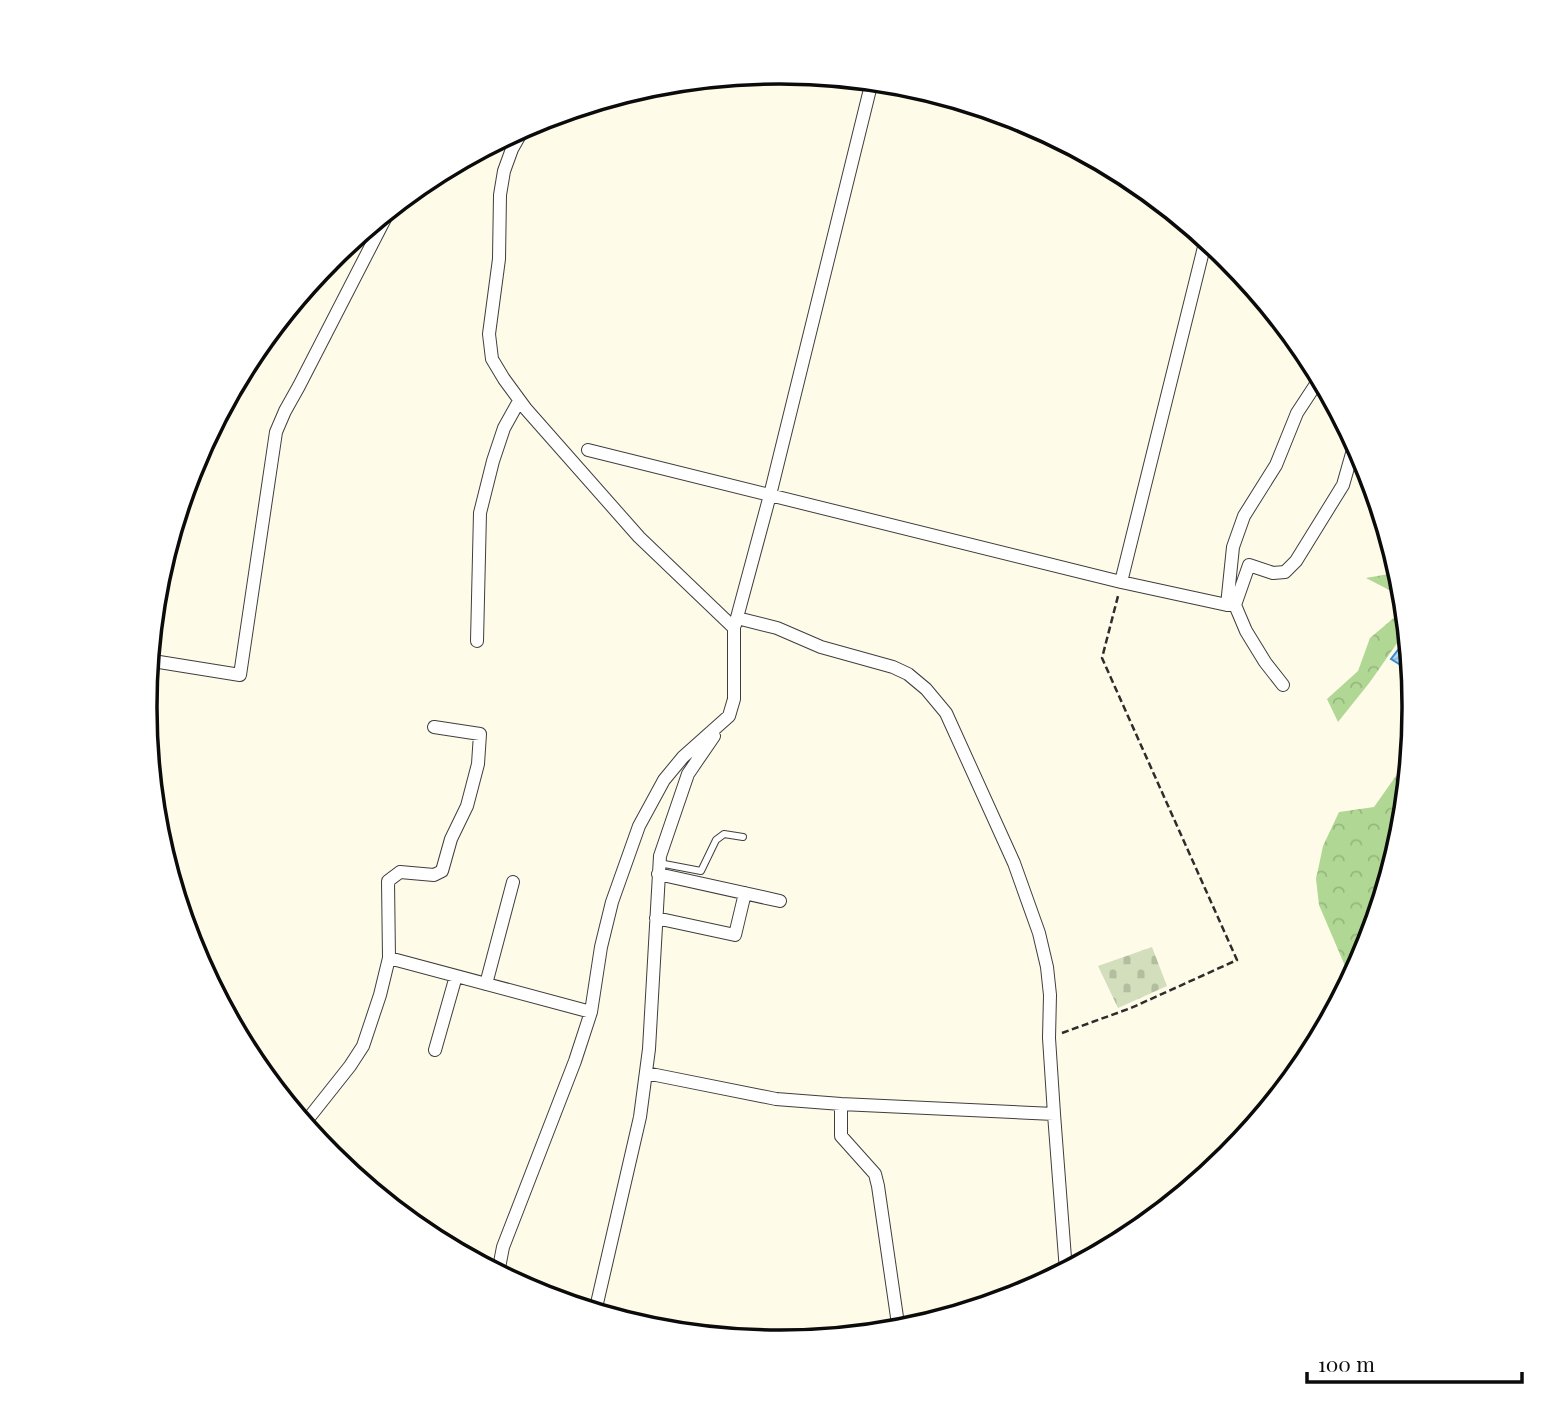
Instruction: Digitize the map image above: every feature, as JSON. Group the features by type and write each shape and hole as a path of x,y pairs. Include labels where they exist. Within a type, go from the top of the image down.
{"street":[{"path":"597,1303 639,1117 646,1073 659,869 668,831 688,774 729,716 734,699 736,623 870,91"},
{"path":"516,143 504,170 500,195 499,259 489,334 492,359 520,401 639,537 736,623 777,628 821,647 893,667 908,674 926,689 946,713 1014,863 1031,909 1047,967 1050,995 1049,1038 1065,1261"},
{"path":"158,662 240,675 275,432 379,231"},
{"path":"1121,582 1203,251"},
{"path":"1283,685 1265,662 1231,605 1233,548 1244,516 1276,465 1297,413 1314,387"},
{"path":"477,642 480,513 504,428 520,401"},
{"path":"588,450 1121,582 1231,605"},
{"path":"1231,605 1249,565 1273,573 1284,572 1296,561 1343,485 1350,459"},
{"path":"500,1264 503,1247 575,1061 591,1012 601,947 612,902 639,826 664,780 683,757 729,716"},
{"path":"310,1117 363,1046 380,995 389,958 388,881 400,872 434,875 442,871 451,839 467,806 478,764 480,734 434,727"},
{"path":"659,869 780,901"},
{"path":"486,984 513,881"},
{"path":"656,918 735,935 746,893"},
{"path":"389,958 591,1012"},
{"path":"435,1051 456,976"},
{"path":"646,1073 776,1099 1054,1114"},
{"path":"841,1104 841,1136 875,1174 896,1319"}],"lane":[{"path":"659,869 701,871 716,840 724,834 743,837"}],"path":[{"path":"1049,1038 1131,1008 1237,960 1102,659 1121,582"}],"green space":[{"path":"1388,574 1392,591 1366,578"},
{"path":"1396,616 1399,641 1338,722 1327,699 1358,671 1370,638"},
{"path":"1399,772 1391,829 1381,868 1345,967 1319,905 1316,879 1323,846 1339,812 1374,807"},
{"path":"1152,947 1167,986 1118,1008 1098,966"}],"water":[{"path":"1399,648 1401,665 1391,659"}]}
